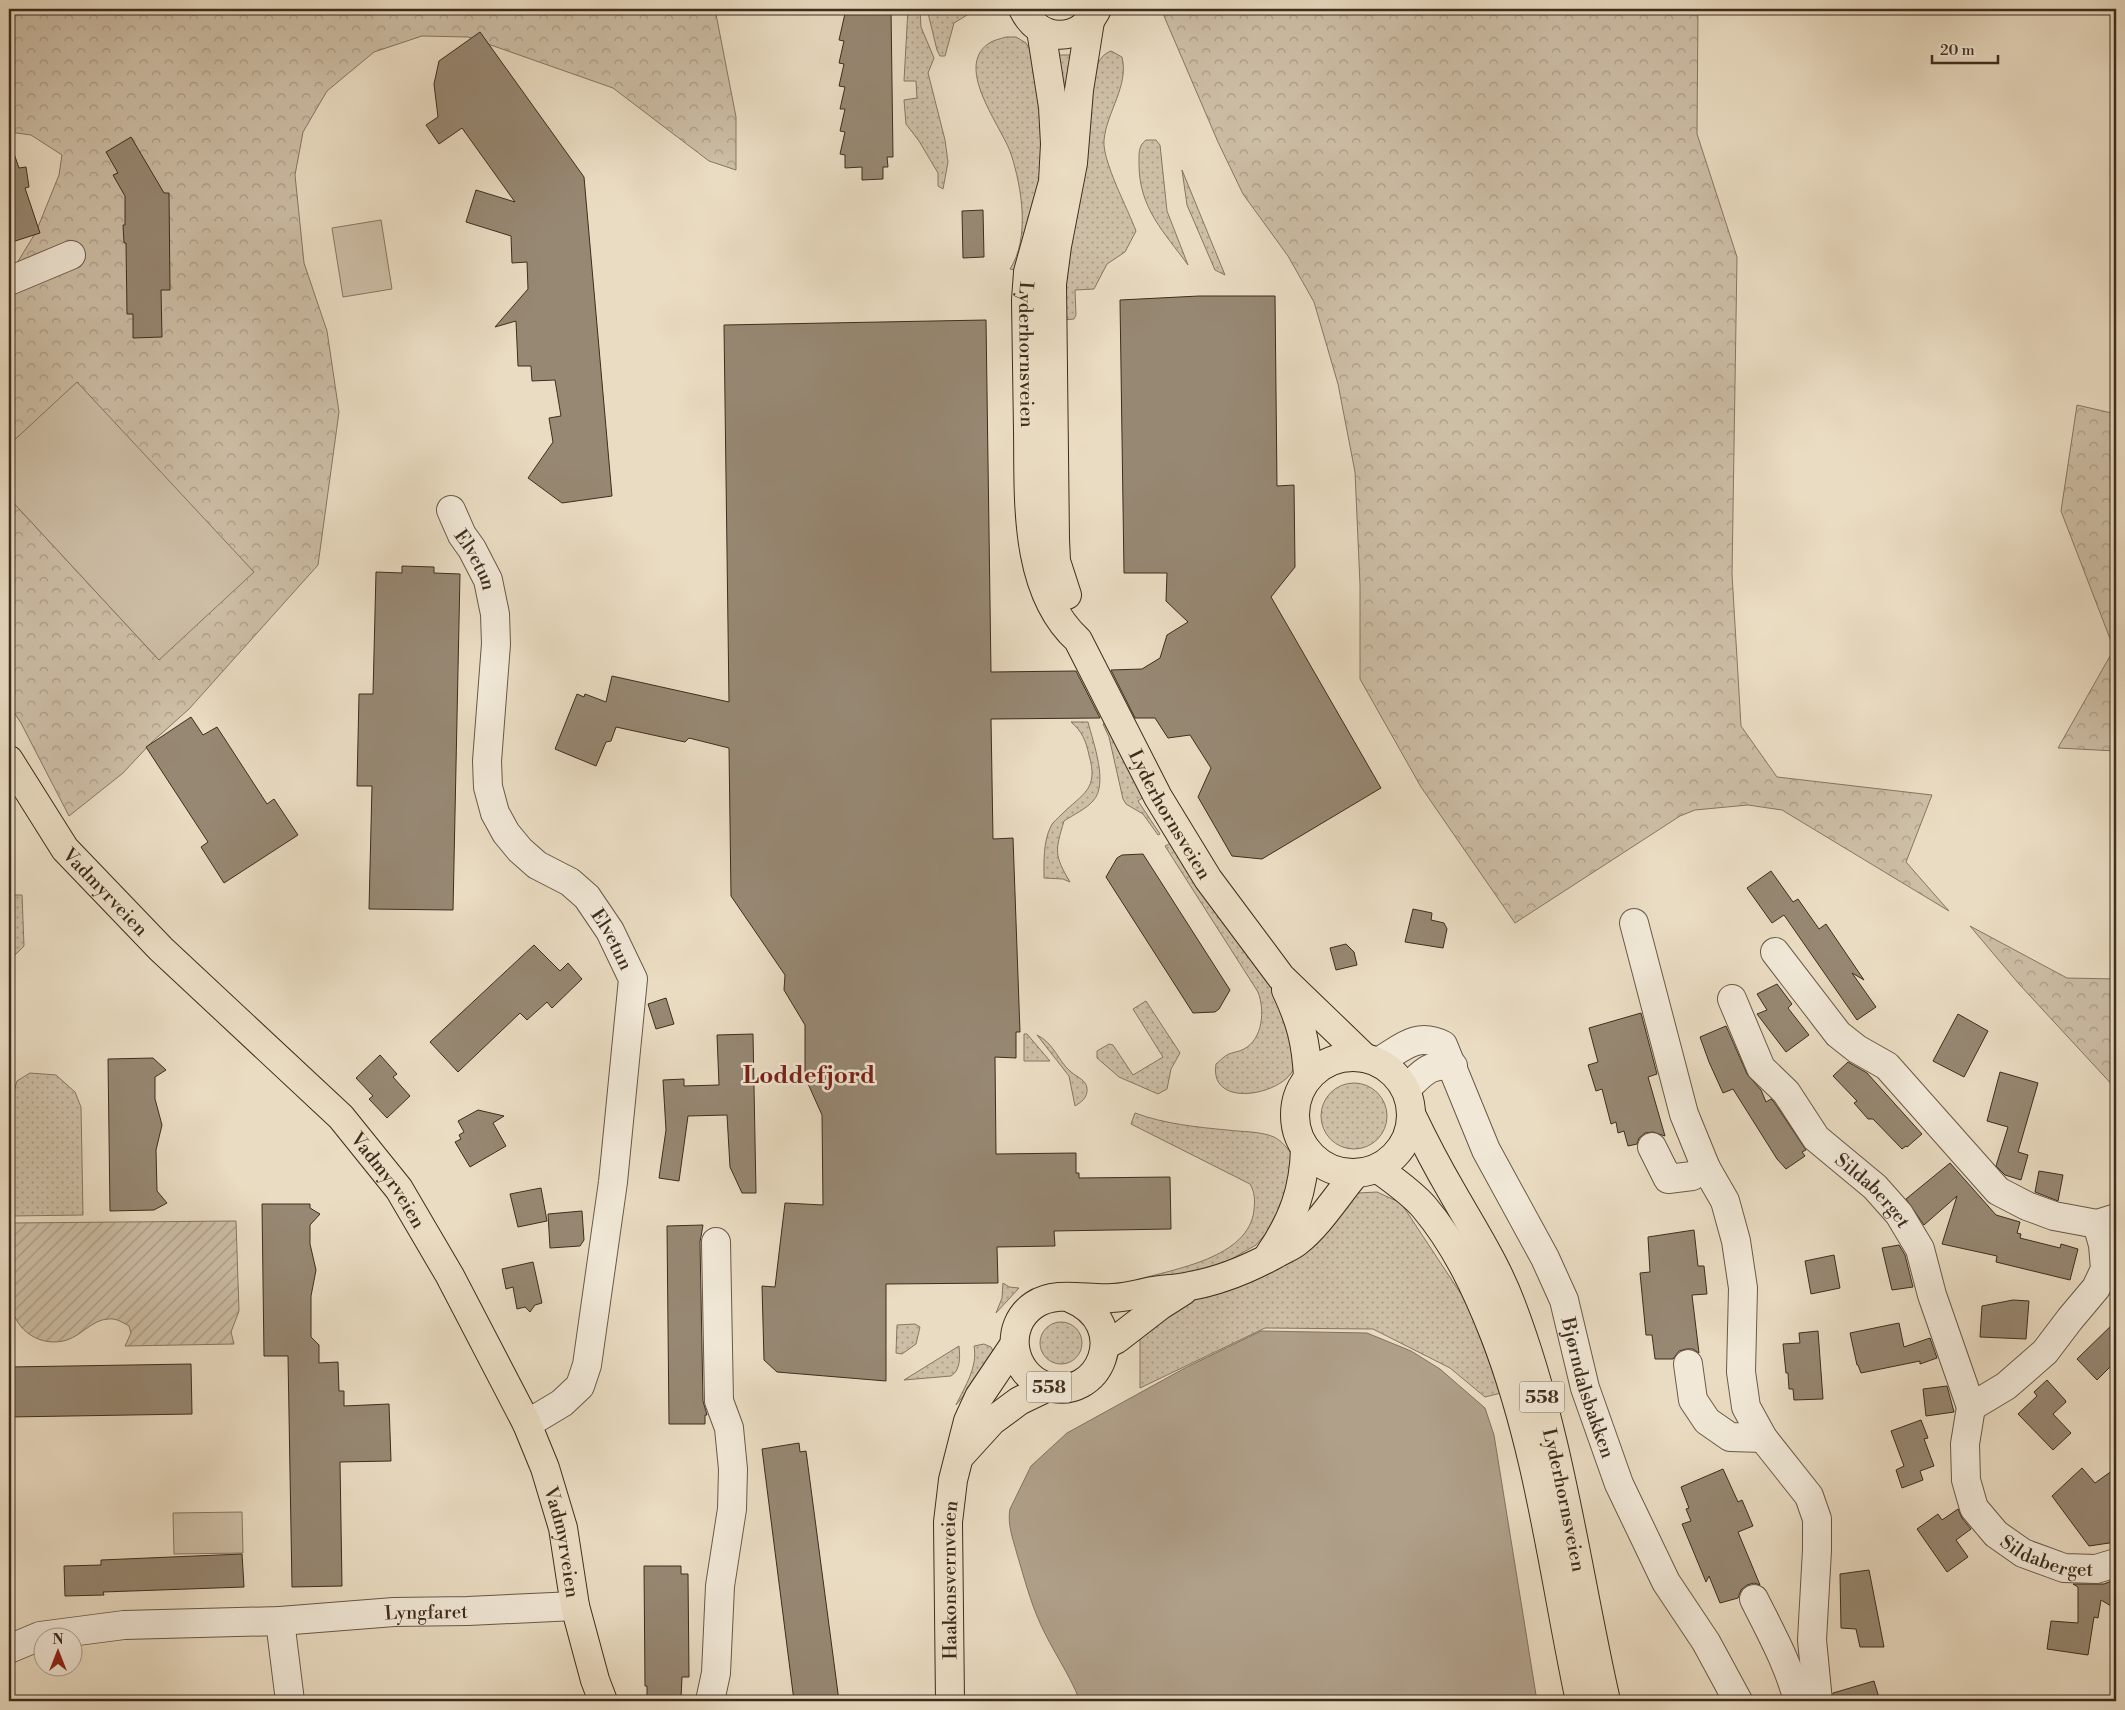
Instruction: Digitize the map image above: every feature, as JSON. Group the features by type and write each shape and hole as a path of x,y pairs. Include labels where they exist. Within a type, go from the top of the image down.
{"main road":[{"path":"1023,9 1033,24 1051,34 1067,34 1082,28 1093,15"},
{"name":"Lyderhornsveien","path":"1078,640 1078,622 1060,578 1054,539 1052,284 1056,246 1073,163 1079,90 1093,15"},
{"name":"Lyderhornsveien","path":"1041,30 1053,107 1055,144 1052,182 1028,272 1026,300 1029,517 1037,565 1051,603 1066,629 1078,640 1163,805 1208,879 1281,977 1371,1060"},
{"name":"Vadmyrveien","path":"9,760 66,849 119,907 161,949 341,1117 399,1189 450,1276 527,1424 545,1468 563,1528 575,1606 595,1680 603,1701"},
{"name":"Lyderhornsveien","path":"1281,977 1300,1019 1307,1053 1308,1077"},
{"path":"1267,1258 1283,1235 1297,1203 1302,1183 1305,1148 1296,1125 1295,1112 1301,1087 1308,1077 1320,1066 1334,1060 1350,1056 1371,1060"},
{"name":"558","path":"1191,1286 1161,1305 1117,1339 1105,1345 1101,1362 1091,1376 1071,1387 1048,1387 1038,1383 1026,1373 1017,1360 1014,1345 1019,1322 1026,1312 1046,1299 1058,1297 1113,1298 1191,1286 1221,1278 1267,1258 1297,1242 1367,1170 1398,1152 1408,1135 1412,1116 1406,1089 1389,1068 1371,1060"},
{"name":"Lyderhornsveien","path":"1412,1116 1488,1254 1510,1302 1527,1348 1543,1399 1555,1448 1606,1701"},
{"path":"1305,1148 1325,1166 1340,1172 1367,1170"},
{"name":"Lyderhornsveien","path":"1367,1170 1422,1206 1446,1236 1467,1272 1504,1358 1531,1453 1580,1701"},
{"path":"1070,1298 1092,1310 1100,1321 1105,1345"},
{"name":"Haakonsvernveien","path":"950,1701 948,1522 952,1480 968,1421 979,1398 1014,1345"},
{"name":"Haakonsvernveien","path":"958,1459 992,1420 1019,1401 1048,1387"}],"street":[{"path":"9,281 71,255"},
{"name":"Elvetun","path":"451,510 462,535 472,548 488,580 495,614 496,644 487,761 488,787 494,813 506,834 520,850 537,864 570,882 587,897 610,931 633,979 613,1182 587,1365 580,1386 562,1403 527,1424"},
{"path":"1634,923 1684,1114 1706,1168 1725,1201 1736,1241 1743,1288 1741,1372 1746,1407 1764,1438 1809,1496 1817,1519 1812,1640 1818,1701"},
{"path":"1775,952 1838,1034 1887,1066 1998,1191 2026,1206 2054,1216 2107,1221 2103,1245 2105,1270 2096,1288 2045,1352 2006,1386 1971,1407"},
{"name":"Sildaberget","path":"1732,999 1761,1068 1786,1092 1816,1138 1874,1187 1899,1214 1920,1249 1932,1295 1971,1407 1965,1444 1966,1480 1974,1508 1996,1534 2023,1552 2064,1568 2096,1569 2116,1563"},
{"name":"Bjørndalsbakken","path":"1371,1060 1415,1040 1430,1039 1443,1045 1486,1150 1545,1258 1564,1300 1585,1388 1619,1484 1666,1582 1706,1642 1738,1701"},
{"path":"1406,1089 1424,1072 1438,1065 1453,1066"},
{"path":"1652,1147 1668,1179 1692,1176 1706,1168"},
{"path":"710,1701 716,1672 720,1586 732,1509 734,1469 731,1435 719,1402 716,1242"},
{"path":"1688,1364 1693,1400 1707,1421 1730,1437 1764,1438"},
{"path":"1754,1599 1784,1658 1793,1680 1798,1701"},
{"name":"Lyngfaret","path":"9,1649 40,1636 124,1625 280,1621 394,1612 468,1612 575,1606"},
{"path":"280,1621 290,1701"}],"green space":[{"path":"9,9 715,9 736,117 736,170 709,161 613,88 468,37 422,36 374,52 327,91 303,132 295,175 304,263 327,331 339,412 318,565 189,709 152,742 123,773 69,816 21,723 9,705 9,498 159,660 78,382 9,445 9,276 36,232 59,175 62,155 31,135 9,132"},
{"path":"908,9 920,9 921,27 934,58 928,73 945,140 948,162 943,189 938,186 938,173 919,141 906,124 904,100 917,98 916,81 904,81"},
{"path":"927,9 977,9 954,23 945,56 940,56 937,50"},
{"path":"1161,9 1698,9 1697,134 1737,257 1732,574 1741,726 1777,777 1932,795 1906,862 1949,911 1782,810 1748,805 1695,810 1680,816 1515,923 1421,787 1360,679 1360,585 1355,472 1338,384 1314,302 1288,256 1243,194 1218,142"},
{"path":"1006,37 1016,37 1026,43 1033,55 1049,137 1024,272 1010,269 1016,257 1022,228 1021,197 1015,167 1006,143 983,98 976,68 979,55 988,44"},
{"path":"1111,51 1122,57 1123,78 1106,129 1104,149 1111,172 1136,231 1125,252 1107,264 1094,289 1075,290 1076,315 1074,319 1063,320 1060,286 1092,86 1099,61"},
{"path":"1054,55 1072,55 1069,88 1060,87"},
{"path":"1146,140 1156,140 1160,145 1167,211 1188,265 1154,219 1143,194 1140,180 1139,154 1140,148"},
{"path":"1182,170 1225,275 1215,270 1187,205"},
{"path":"381,220 392,289 343,297 332,228"},
{"path":"77,382 254,572 159,660 9,498 9,445"},
{"path":"2077,405 2116,414 2116,751 2058,748 2114,649 2061,511"},
{"path":"1071,722 1088,722 1096,751 1100,784 1098,794 1093,801 1064,821 1058,853 1061,865 1070,882 1063,879 1044,878 1044,865 1045,845 1051,826 1087,790 1092,776 1092,767 1085,741 1081,733"},
{"path":"1108,722 1145,796 1138,801 1160,834 1158,835 1143,814 1126,804 1123,799 1109,737 1103,724"},
{"path":"1173,842 1256,962 1274,992 1287,1023 1296,1052 1292,1072 1273,1087 1260,1092 1233,1092 1223,1087 1217,1078 1216,1064 1227,1055 1244,1049 1259,1031 1262,1015 1260,999 1258,992 1165,846"},
{"path":"9,895 22,895 24,946 15,955 9,956"},
{"path":"1970,926 2067,978 2116,979 2116,1089 2019,984"},
{"path":"1146,1001 1180,1053 1171,1069 1167,1089 1158,1094 1119,1077 1097,1058 1097,1051 1109,1044 1113,1045 1133,1075 1163,1057 1133,1009"},
{"path":"1024,1034 1027,1034 1050,1061 1024,1061"},
{"path":"1037,1035 1052,1047 1067,1068 1086,1085 1085,1097 1075,1106 1069,1076"},
{"path":"30,1073 56,1075 75,1092 81,1107 83,1215 11,1216 10,1106 17,1081"},
{"path":"1354,1083 1367,1086 1377,1093 1384,1103 1387,1116 1384,1129 1377,1139 1367,1146 1354,1149 1341,1146 1331,1139 1324,1129 1321,1116 1324,1103 1331,1093 1341,1086"},
{"path":"1135,1113 1169,1122 1204,1128 1257,1133 1274,1137 1285,1145 1293,1156 1286,1210 1256,1245 1228,1261 1197,1272 1137,1283 1136,1280 1189,1266 1207,1259 1239,1240 1249,1226 1254,1210 1254,1200 1250,1184 1131,1124"},
{"path":"1377,1192 1401,1203 1467,1303 1501,1393 1485,1397 1450,1368 1373,1329 1265,1328 1140,1388 1140,1336 1169,1312 1341,1211 1358,1193"},
{"path":"236,1221 239,1311 231,1332 234,1344 125,1346 131,1333 129,1326 111,1319 97,1322 67,1340 48,1342 31,1335 13,1314 10,1284 11,1223"},
{"path":"1003,1283 1009,1287 1019,1288 996,1313 1002,1298"},
{"path":"1065,1322 1073,1325 1079,1331 1082,1343 1079,1355 1073,1361 1057,1364 1049,1361 1043,1355 1040,1339 1043,1331 1049,1325"},
{"path":"915,1324 920,1327 916,1344 902,1354 896,1353 897,1325"},
{"path":"984,1344 991,1347 994,1353 993,1359 956,1405 967,1384 972,1369 975,1354 974,1346"},
{"path":"959,1346 960,1358 958,1367 951,1376 904,1380"},
{"path":"242,1512 243,1553 174,1554 173,1513"}],"shaded area":[{"path":"1261,1331 1367,1333 1411,1351 1440,1369 1485,1408 1494,1435 1537,1701 1080,1701 1036,1615 1011,1532 1010,1509 1031,1466 1067,1433 1185,1368"}],"building":[{"path":"846,9 891,9 893,157 887,157 888,167 883,167 883,179 862,180 862,167 845,168 845,155 840,154 845,132 840,131 845,109 840,109 845,87 839,86 844,64 839,63 844,41 839,40"},
{"path":"480,32 584,177 612,496 562,503 528,478 553,442 549,418 561,416 555,380 532,381 531,366 518,366 516,321 495,327 528,289 527,262 512,263 511,236 466,222 476,190 515,202 462,128 439,144 426,125 438,117 434,84 439,61"},
{"path":"131,137 164,193 169,193 170,290 161,290 162,337 133,338 133,314 127,314 126,243 124,243 123,225 125,225 125,196 113,175 118,173 106,152"},
{"path":"12,148 19,168 26,167 29,187 25,188 40,233 9,243 9,149"},
{"path":"983,210 984,257 963,258 962,211"},
{"path":"1199,296 1275,296 1277,486 1294,485 1295,567 1271,597 1381,788 1262,859 1232,856 1198,797 1211,768 1190,735 1168,738 1155,718 1135,718 1111,670 1142,669 1160,658 1167,635 1188,622 1166,601 1167,573 1124,573 1120,300"},
{"path":"986,320 991,672 1076,671 1100,718 991,719 993,839 1013,838 1020,1032 1016,1032 1016,1058 995,1057 996,1154 1076,1153 1076,1173 1079,1173 1079,1178 1170,1177 1171,1229 1054,1231 1055,1246 997,1247 998,1283 886,1284 886,1381 777,1372 764,1360 762,1286 775,1287 785,1203 823,1205 822,1115 805,1077 805,1025 784,990 785,975 731,896 729,748 689,738 685,742 616,727 611,741 606,742 596,766 555,749 577,694 584,697 585,694 606,702 612,676 729,702 724,325"},
{"path":"402,566 434,567 434,573 460,574 453,910 369,909 372,786 357,786 359,694 373,694 376,572 402,573"},
{"path":"191,717 203,735 217,727 267,804 274,799 298,835 224,883 201,847 208,842 146,747"},
{"path":"1143,854 1230,990 1219,1009 1215,1012 1193,1013 1106,877 1117,858 1122,855"},
{"path":"1771,871 1793,902 1798,899 1819,929 1826,924 1864,980 1852,973 1876,1007 1857,1020 1784,915 1772,923 1747,888"},
{"path":"1413,909 1432,913 1431,920 1444,923 1447,929 1443,948 1405,942"},
{"path":"1346,944 1354,952 1357,965 1336,970 1330,948"},
{"path":"534,945 560,971 568,963 582,979 552,1008 547,1002 527,1020 520,1013 458,1072 430,1042"},
{"path":"1777,984 1792,1004 1788,1008 1809,1035 1786,1052 1757,1014 1767,1010 1757,994"},
{"path":"666,998 674,1024 656,1029 648,1004"},
{"path":"1641,1013 1657,1074 1648,1077 1665,1136 1653,1132 1645,1133 1639,1138 1637,1144 1628,1146 1624,1131 1618,1133 1616,1122 1611,1124 1602,1089 1596,1091 1588,1065 1598,1062 1589,1028"},
{"path":"1958,1014 1988,1031 1964,1077 1933,1061"},
{"path":"1726,1026 1747,1074 1761,1090 1766,1102 1771,1099 1774,1102 1806,1150 1802,1152 1805,1156 1786,1169 1777,1159 1733,1089 1723,1093 1709,1062 1700,1037"},
{"path":"753,1034 756,1193 742,1193 730,1167 727,1115 688,1116 679,1181 659,1178 666,1130 663,1080 684,1079 684,1086 719,1085 717,1035"},
{"path":"380,1055 397,1074 393,1077 410,1096 387,1118 369,1099 373,1096 356,1078"},
{"path":"153,1058 166,1070 155,1077 155,1099 162,1125 156,1150 157,1191 167,1203 154,1210 110,1211 108,1059"},
{"path":"1848,1062 1867,1073 1922,1134 1907,1147 1902,1149 1873,1119 1868,1119 1854,1103 1857,1101 1833,1076"},
{"path":"2000,1072 2038,1083 2018,1152 2028,1155 2021,1180 2005,1175 1996,1166 2008,1127 1987,1121"},
{"path":"478,1110 504,1116 493,1123 506,1146 470,1167 455,1142 461,1139 459,1135 464,1132 458,1121"},
{"path":"1950,1163 1996,1215 2020,1222 2017,1233 2021,1234 2020,1238 2060,1248 2061,1244 2078,1249 2070,1280 1996,1262 1997,1256 1942,1244 1957,1196 1924,1225 1906,1199"},
{"path":"2039,1171 2063,1175 2058,1201 2035,1192"},
{"path":"541,1188 547,1221 518,1227 510,1194"},
{"path":"262,1204 310,1204 310,1208 320,1214 310,1225 310,1244 316,1270 311,1296 311,1337 319,1345 319,1363 338,1362 339,1391 344,1391 344,1406 389,1404 391,1461 340,1462 342,1586 292,1587 288,1356 264,1356"},
{"path":"582,1211 584,1240 580,1246 550,1248 548,1214"},
{"path":"703,1225 700,1242 703,1401 707,1415 705,1415 705,1424 669,1424 667,1226"},
{"path":"1694,1230 1698,1266 1704,1266 1707,1294 1692,1295 1699,1353 1693,1349 1686,1349 1679,1351 1673,1359 1655,1359 1652,1335 1646,1335 1640,1273 1650,1272 1648,1237"},
{"path":"1899,1245 1905,1255 1913,1287 1892,1290 1882,1248"},
{"path":"1834,1255 1840,1288 1811,1294 1805,1261"},
{"path":"533,1262 542,1303 535,1305 530,1312 525,1307 517,1309 513,1287 506,1289 502,1269"},
{"path":"2013,1300 2029,1301 2026,1339 1980,1337 1982,1306"},
{"path":"2116,1321 2116,1361 2097,1380 2077,1359"},
{"path":"1899,1323 1904,1347 1930,1338 1937,1358 1920,1364 1920,1361 1861,1373 1857,1365 1850,1333"},
{"path":"1818,1331 1823,1399 1794,1400 1793,1389 1789,1389 1783,1344 1800,1343 1799,1333"},
{"path":"191,1364 192,1414 9,1417 9,1367"},
{"path":"2047,1380 2066,1402 2053,1414 2071,1433 2053,1450 2018,1414 2037,1396 2034,1392"},
{"path":"1947,1386 1954,1412 1926,1416 1923,1389"},
{"path":"1921,1420 1928,1438 1924,1439 1934,1466 1920,1471 1923,1480 1902,1488 1896,1470 1904,1466 1891,1431"},
{"path":"799,1443 800,1452 806,1451 839,1701 794,1701 762,1449"},
{"path":"2082,1468 2095,1483 2116,1468 2116,1542 2089,1546 2052,1496"},
{"path":"1723,1469 1738,1502 1742,1500 1753,1526 1738,1532 1760,1585 1754,1583 1747,1585 1741,1590 1738,1598 1720,1603 1709,1576 1706,1582 1682,1524 1691,1521 1686,1509 1689,1508 1681,1487"},
{"path":"1958,1509 1962,1518 1971,1529 1956,1540 1968,1557 1947,1572 1917,1529 1938,1514 1942,1520"},
{"path":"242,1554 244,1587 103,1592 104,1595 65,1596 64,1566 101,1565 101,1560"},
{"path":"644,1566 681,1566 681,1574 688,1574 689,1677 682,1677 681,1698 647,1698 647,1686 645,1686"},
{"path":"1869,1570 1884,1647 1860,1647 1856,1629 1841,1628 1840,1574"},
{"path":"2116,1579 2116,1609 2101,1600 2098,1618 2094,1617 2088,1655 2047,1649 2051,1621 2078,1623 2078,1587 2073,1584 2104,1584"},
{"path":"1874,1681 1880,1701 1833,1701 1833,1693"}],"district":[{"name":"Loddefjord","path":"809,1075"}]}
